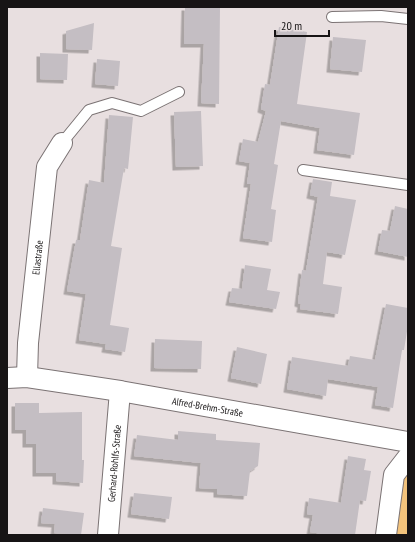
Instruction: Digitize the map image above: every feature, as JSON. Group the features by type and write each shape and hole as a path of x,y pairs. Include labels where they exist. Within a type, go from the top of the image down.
{"street":[{"name":"Ellastraße","path":"27,377 28,343 47,167 62,143"},
{"name":"Alfred-Brehm-Straße","path":"7,378 27,377 120,391 408,442"},
{"name":"Gerhard-Rohlfs-Straße","path":"108,535 120,391"},
{"path":"386,535 394,475 408,457"}],"lane":[{"path":"332,17 381,16 408,19"},
{"path":"62,143 89,110 112,103 141,111 179,92"},
{"path":"303,170 408,185"}],"shaded area":[{"path":"408,469 408,535 393,535 400,476"}],"building":[{"path":"185,7 220,7 219,104 201,103 204,44 184,44"},
{"path":"94,23 92,50 66,49 66,31"},
{"path":"279,27 307,32 297,104 360,113 354,155 317,150 320,128 281,121 274,164 278,165 271,209 276,210 272,242 243,238 251,184 247,184 250,163 239,161 243,139 258,142 266,111 261,109 265,84 270,85"},
{"path":"333,37 366,40 362,72 330,69"},
{"path":"40,53 68,54 67,80 40,79"},
{"path":"97,59 120,61 118,86 95,84"},
{"path":"201,111 203,166 176,167 174,112"},
{"path":"109,115 133,117 128,169 124,168 111,246 122,248 110,325 129,328 125,352 105,349 106,344 79,340 86,294 67,291 76,240 80,240 89,180 104,183"},
{"path":"313,179 332,182 330,196 356,200 345,255 327,252 323,284 342,287 338,314 300,309 301,304 298,303 302,270 306,271 318,197 310,195"},
{"path":"395,206 408,209 408,257 378,251 382,230 390,231"},
{"path":"245,265 271,269 267,290 280,292 276,309 229,302 232,288 242,289"},
{"path":"386,304 408,308 408,325 404,350 402,350 393,408 375,405 378,387 328,379 326,396 287,389 292,357 348,366 350,356 375,360"},
{"path":"155,339 202,341 201,369 154,368"},
{"path":"237,347 267,354 261,384 231,378"},
{"path":"15,403 39,403 39,413 82,412 82,460 84,460 83,483 56,481 56,473 36,473 36,444 26,444 26,430 15,430"},
{"path":"178,431 216,434 216,440 260,443 258,466 250,471 247,496 217,494 217,489 199,488 201,463 134,456 137,435 178,440"},
{"path":"348,456 366,459 364,470 371,471 366,501 360,500 355,535 329,535 310,532 313,515 307,514 309,498 341,503"},
{"path":"134,493 172,497 169,519 131,514"},
{"path":"43,508 84,513 81,535 54,533 55,524 41,523"}]}
